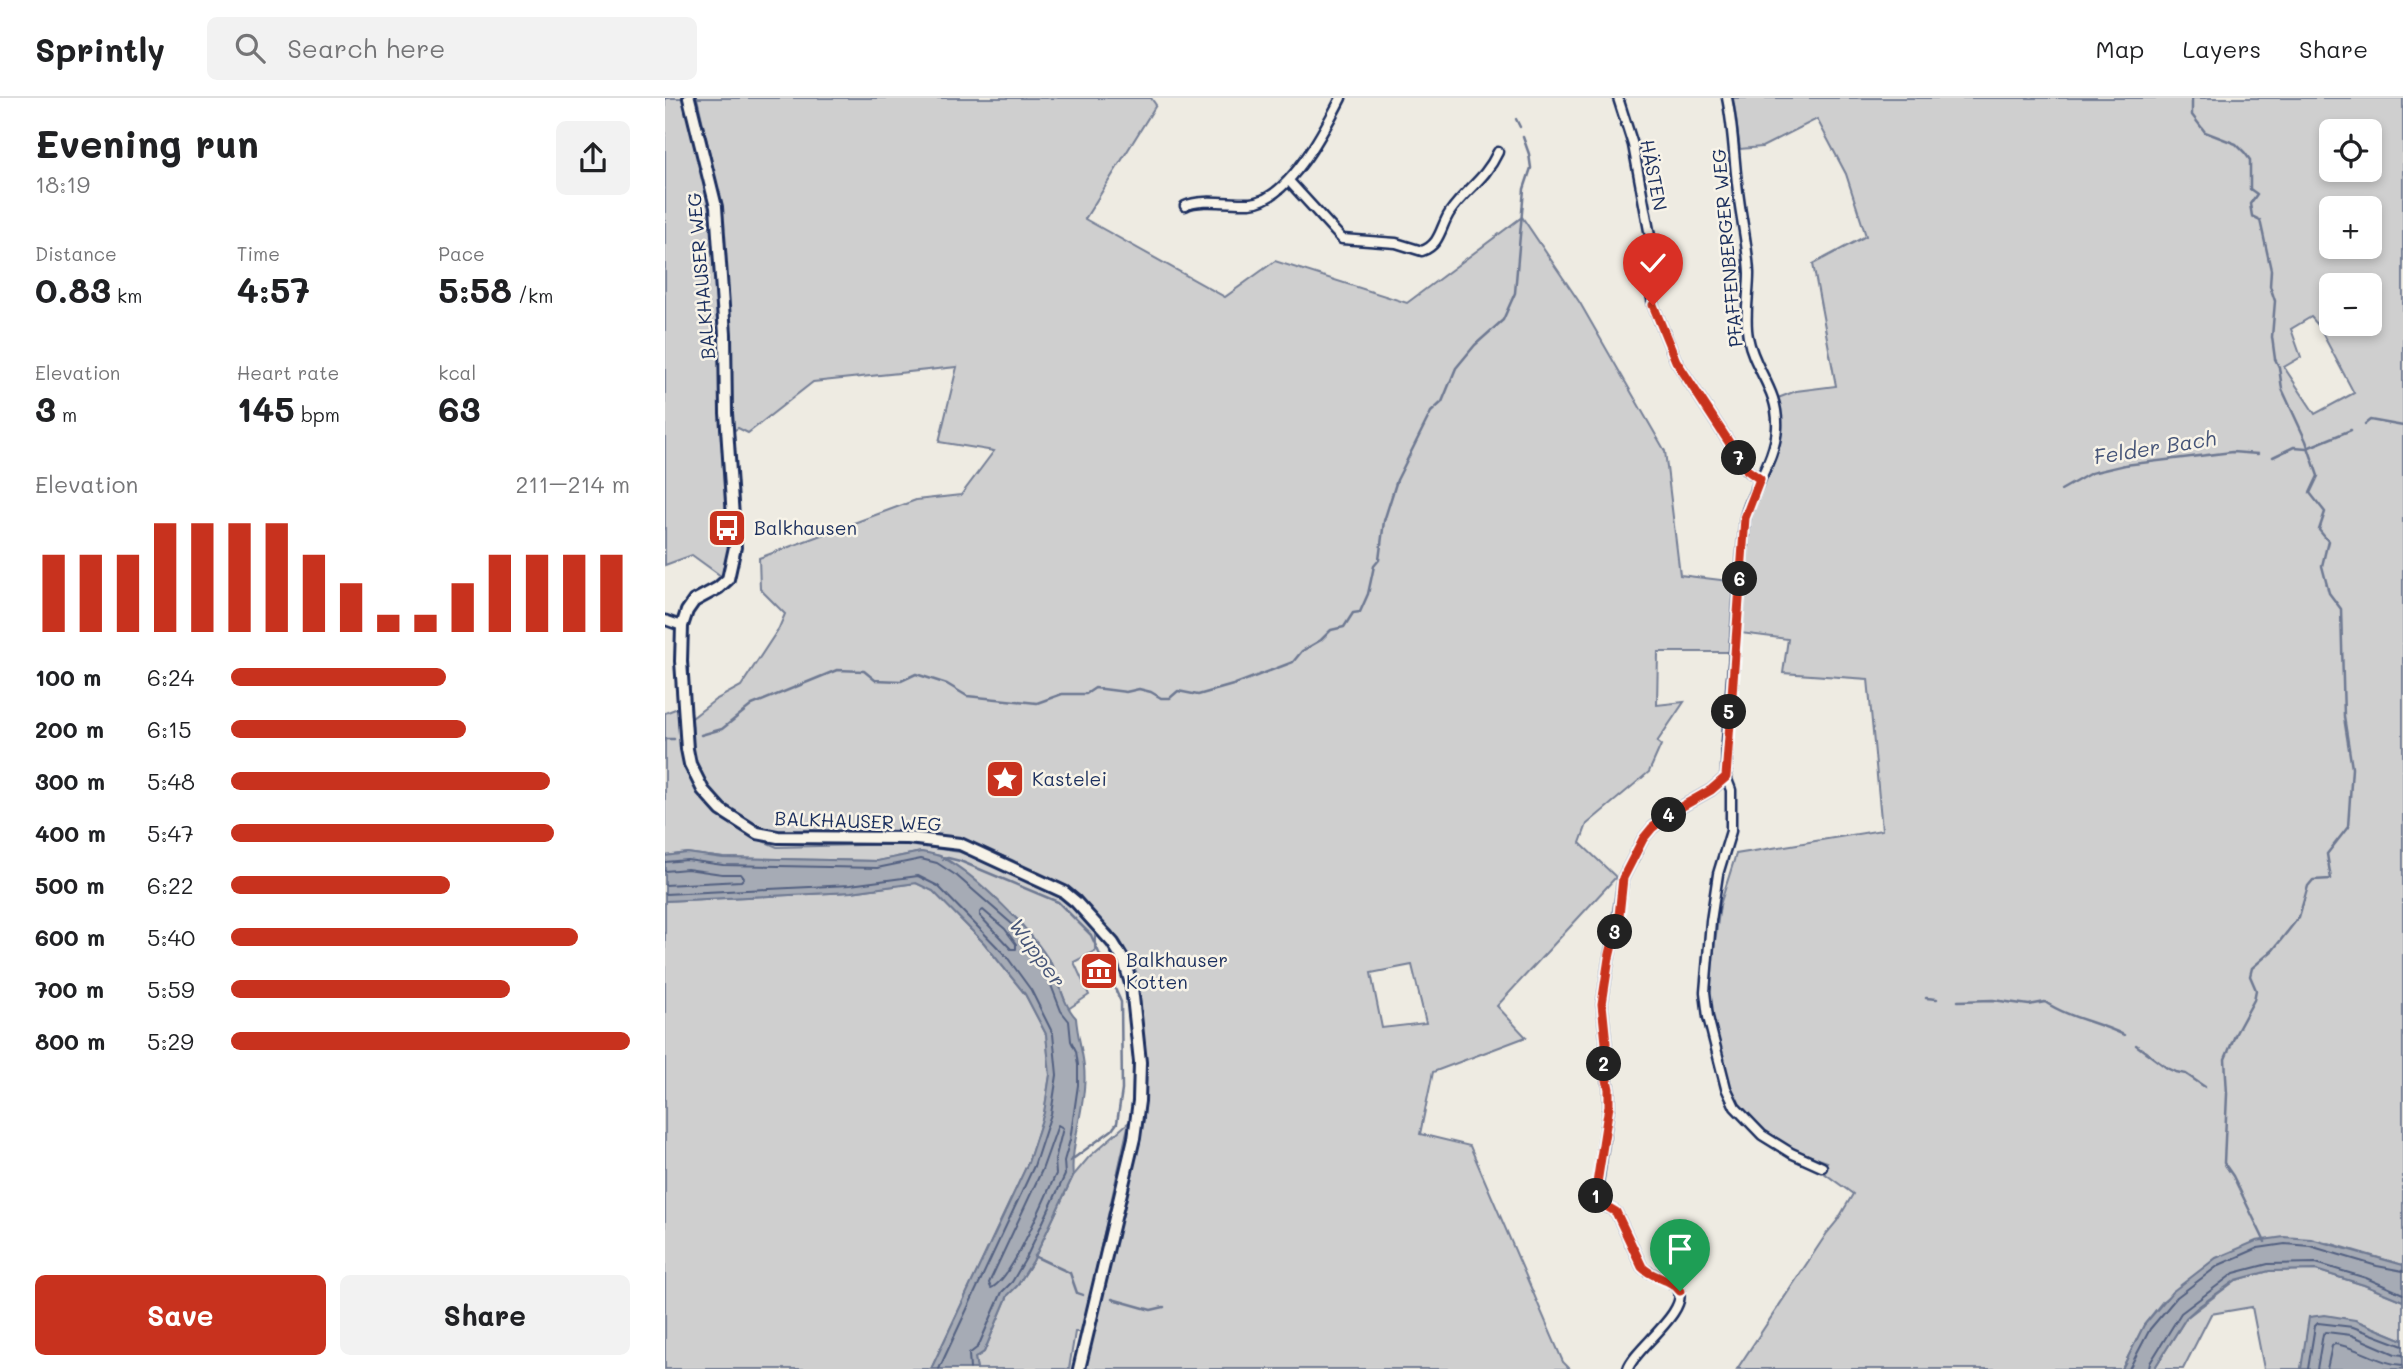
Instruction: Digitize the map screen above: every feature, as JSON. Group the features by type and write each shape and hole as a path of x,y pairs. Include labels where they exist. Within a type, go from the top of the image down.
{"main road":[{"name":"BALKHAUSER WEG","path":"689,98 716,207 735,547 728,579 718,588 691,603 681,626 684,723 690,764 703,790 721,810 757,834 778,837 908,838 968,846 1064,892 1107,936 1124,961 1132,987 1138,1032 1138,1117 1079,1369"}],"street":[{"path":"1185,206 1198,203 1260,202 1273,195 1289,181 1341,98"},
{"name":"HÄSTEN","path":"1618,98 1633,145 1650,236 1649,282 1653,305 1676,361 1747,470 1760,479"},
{"name":"PFAFFENBERGER WEG","path":"1727,98 1749,272 1749,339 1754,356 1770,387 1777,418 1774,447 1748,507 1744,527 1726,777 1731,790 1731,831 1716,887 1705,992 1708,1017 1723,1076 1735,1107 1762,1135 1783,1149 1822,1167"},
{"path":"1289,181 1342,239 1396,243 1419,251 1435,243 1448,214 1483,177 1497,152"},
{"path":"665,620 681,626"},
{"path":"1628,1369 1634,1356 1661,1331 1680,1298 1680,1291 1676,1285 1647,1273 1616,1212 1595,1196 1609,1106 1609,1089 1604,1066 1606,1043 1602,1004 1609,958 1619,916 1623,878 1643,839 1657,824 1711,790 1726,777"}],"shaded area":[{"path":"665,98 683,98 701,156 710,209 731,541 727,568 721,576 692,555 665,565"},
{"path":"697,98 1151,98 1156,105 1085,219 1225,297 1275,261 1407,303 1522,217 1580,303 1665,451 1680,575 1745,583 1749,523 1780,440 1778,398 1796,391 1836,386 1813,264 1866,236 1846,174 1817,119 1762,147 1740,149 1733,98 2403,98 2403,1265 2329,1243 2233,1252 2216,1258 2163,1301 2144,1325 2122,1369 1737,1369 1853,1194 1820,1170 1827,1162 1776,1141 1744,1116 1733,1099 1721,1061 1708,993 1720,905 1736,854 1882,830 1868,679 1783,673 1788,639 1741,633 1739,652 1658,652 1657,705 1684,702 1657,742 1661,745 1649,772 1587,824 1580,843 1616,877 1497,1006 1526,1037 1433,1072 1420,1134 1470,1146 1563,1362 1570,1369 1084,1369 1144,1120 1146,1068 1136,971 1112,931 1066,890 1012,860 965,842 910,832 786,832 754,827 724,806 704,783 694,764 692,718 715,700 741,686 779,628 785,614 760,589 759,558 916,500 961,495 994,451 939,442 957,367 813,382 748,433 738,428 732,432 721,203","holes":["2319,273 2382,273 2382,336 2324,336 2354,393 2315,414 2284,367 2301,357 2291,329 2311,317 2319,327","1412,965 1426,1023 1382,1028 1371,973"]},
{"path":"678,708 682,752 695,785 722,816 751,836 777,847 905,844 960,852 1033,881 1060,896 1078,910 1095,930 1095,951 1074,962 1089,995 1068,1009 1051,963 1017,919 961,870 940,856 921,852 877,861 723,858 687,853 665,856 665,713"},
{"path":"916,883 933,891 984,943 1025,994 1046,1034 1050,1075 1044,1113 1028,1163 931,1369 665,1369 665,901 851,892"},
{"path":"1129,1122 1082,1332 1075,1332 1069,1369 977,1369 975,1358 984,1352 1008,1295 1033,1261 1073,1176 1089,1157"},
{"path":"2316,1270 2403,1301 2403,1340 2355,1320 2305,1348 2301,1369 2264,1369 2252,1307 2211,1314 2183,1369 2154,1369 2186,1318 2236,1280 2269,1271"}],"water":[{"name":"Wupper","path":"921,852 942,857 971,877 1018,920 1043,951 1051,964 1067,1006 1076,1018 1084,1069 1073,1176 1033,1261 1008,1295 984,1352 975,1358 977,1369 931,1369 1028,1163 1044,1113 1050,1075 1046,1034 1025,994 984,943 933,891 916,883 851,892 665,901 665,856 687,853 723,858 877,861"},
{"path":"2284,1237 2311,1239 2403,1265 2403,1301 2316,1270 2269,1271 2236,1280 2198,1307 2186,1318 2154,1369 2122,1369 2144,1325 2172,1292 2216,1258 2256,1241"},
{"path":"2325,1315 2355,1320 2403,1340 2403,1369 2301,1369 2309,1317"}],"waterway":[{"path":"2192,98 2192,115 2205,132 2236,144 2250,160 2250,189 2257,194 2250,204 2252,216 2260,220 2271,270 2270,286 2275,301 2272,337 2275,359 2282,389 2306,441 2318,476 2310,493 2325,512 2319,530 2328,541 2322,566 2329,593 2341,609 2344,717 2352,768 2348,827 2327,854 2331,879 2313,880 2308,886 2299,917 2273,950 2252,968 2250,976 2256,990 2254,1000 2225,1059 2227,1094 2224,1163 2265,1242"},
{"path":"1516,119 1520,127"},
{"path":"701,735 722,729 752,705 837,670 864,671 875,680 901,681 916,674 947,684 967,696 1037,703 1062,694 1086,694 1095,688 1126,692 1139,689 1161,698 1170,698 1178,691 1198,695 1293,662 1302,651 1321,640 1331,630 1344,627 1353,613 1360,612 1368,594 1374,566 1379,560 1384,521 1397,480 1431,412 1442,402 1456,368 1475,345 1503,320 1515,293 1524,189 1531,168 1523,137"},
{"path":"2365,424 2370,420 2403,426"},
{"path":"2273,457 2294,447 2307,448 2351,430"},
{"name":"Felder Bach","path":"2061,490 2091,473 2125,465 2232,452 2258,454"},
{"path":"665,739 674,739"},
{"path":"943,859 960,861 1058,902 1091,935 1121,1002 1122,1090 1117,1123 1112,1130 1070,1161"},
{"path":"1926,998 1937,999"},
{"path":"1958,1001 1993,1000 2029,1005 2045,1002 2124,1035"},
{"path":"2136,1045 2167,1068 2186,1074 2205,1087"},
{"path":"1034,1256 1070,1273 1077,1293 1083,1295"},
{"path":"1112,1299 1151,1310 1164,1307"}],"place":[{"name":"Balkhausen","path":"727,528"},
{"name":"Kastelei","path":"1005,779"},
{"name":"Balkhauser Kotten","path":"1099,971"}],"route":[{"path":"1653,305 1676,361 1747,470 1760,479 1745,518 1726,777 1711,790 1674,811 1652,828 1643,839 1623,878 1619,916 1602,1004 1606,1043 1604,1066 1609,1089 1609,1106 1595,1196 1616,1212 1647,1273 1676,1285 1680,1291"}]}
